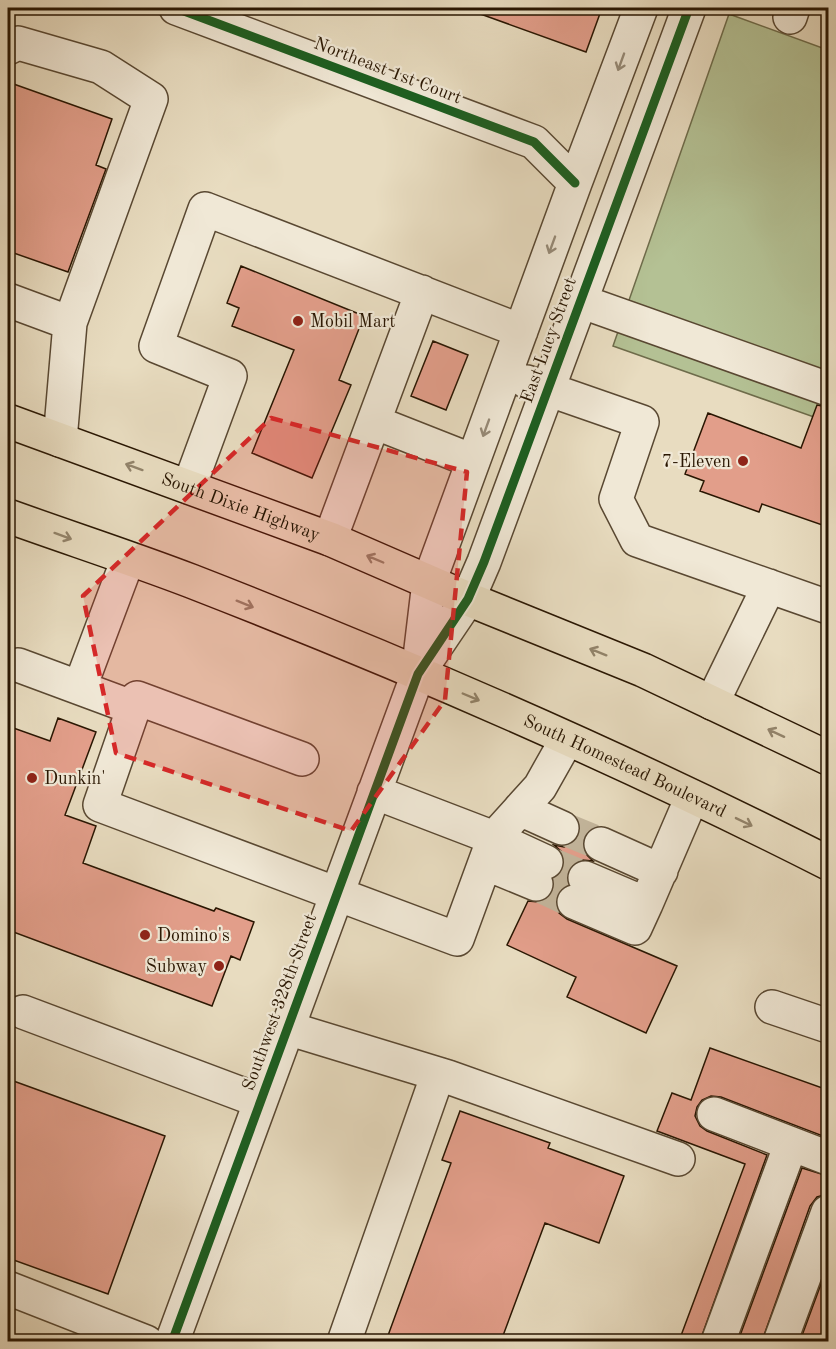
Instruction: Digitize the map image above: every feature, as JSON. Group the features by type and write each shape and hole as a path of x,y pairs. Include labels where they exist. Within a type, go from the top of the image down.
{"highway":[{"name":"South Dixie Highway","path":"8,421 330,539 468,599"},
{"path":"8,516 190,581 418,674"},
{"path":"468,599 643,670 828,758"},
{"name":"South Homestead Boulevard","path":"418,674 567,739 828,863"}],"street":[{"name":"Northeast 1st Court","path":"177,8 534,142 575,183"},
{"name":"East Lucy Street","path":"418,674 429,582 641,8"},
{"path":"641,8 686,15"},
{"name":"East Lucy Street","path":"418,674 468,599 686,15"},
{"path":"8,48 18,43 101,67 151,99 70,323 60,440"},
{"path":"592,141 634,156"},
{"path":"189,487 230,376 156,346 205,209 521,331"},
{"path":"330,539 422,292"},
{"path":"8,300 70,323"},
{"path":"580,301 828,389"},
{"path":"505,375 642,422 616,499 638,540 828,607"},
{"path":"374,422 474,461"},
{"path":"80,687 128,559"},
{"path":"712,703 769,586"},
{"path":"18,665 134,708"},
{"name":"Southwest 328th Street","path":"172,1341 418,674"},
{"path":"302,759 137,698 100,805 457,939 489,851 520,809 540,787 567,739"},
{"path":"374,792 489,851 541,873"},
{"path":"580,890 646,904 692,797"},
{"path":"520,809 562,828"},
{"path":"601,844 661,871"},
{"path":"772,1007 828,1026"},
{"path":"23,1012 260,1101"},
{"path":"288,1028 438,1074 678,1159"},
{"path":"344,1341 438,1074"},
{"path":"714,1114 828,1158"},
{"path":"718,1341 791,1144"},
{"path":"780,1341 828,1212"},
{"path":"8,1288 146,1341"}],"highlighted area":[{"path":"271,418 467,472 445,700 351,831 116,753 83,596"}],"green space":[{"path":"729,14 828,50 828,422 613,346"}],"building":[{"path":"472,8 602,8 586,52 472,11"},
{"path":"8,82 112,119 96,165 106,169 68,272 8,251"},
{"path":"241,266 364,316 339,380 351,385 312,478 252,453 294,350 232,326 239,308 227,303"},
{"path":"433,341 468,355 446,410 411,396"},
{"name":"7-Eleven","path":"817,405 828,407 828,527 762,504 759,512 700,491 704,481 685,474 708,413 801,448"},
{"path":"58,718 96,732 65,815 96,826 83,863 214,911 216,908 254,922 240,960 231,956 212,1006 8,930 8,726 50,741"},
{"path":"579,823 592,828 584,836 582,845 586,854 593,861 582,860 573,863 568,870 566,880 568,885 562,887 555,904 559,913 567,919 677,966 646,1033 567,997 576,977 507,945 528,901 539,902 548,898 553,892 553,879 563,870 565,861 562,852 554,845 564,847 573,843 579,835"},
{"path":"710,1048 828,1090 828,1138 721,1097 711,1096 702,1100 695,1116 700,1126 707,1131 767,1155 700,1341 679,1341 745,1164 657,1131 672,1093 691,1100"},
{"path":"8,1079 165,1136 108,1294 8,1258"},
{"path":"460,1111 550,1143 548,1148 624,1176 599,1243 545,1223 501,1341 386,1341 451,1163 442,1160"},
{"path":"802,1168 828,1176 828,1194 817,1197 810,1206 762,1341 738,1341"},
{"path":"828,1265 828,1341 800,1341"}],"tunnel":[{"path":"562,828 601,844"},
{"path":"546,862 585,878"},
{"path":"536,884 574,902"}],"cycle path":[{"path":"176,8 534,142 575,183"},
{"path":"172,1342 418,674 468,599 484,562 689,8"}],"place":[{"name":"Mobil Mart","path":"298,321"},
{"name":"7-Eleven","path":"743,461"},
{"name":"Dunkin'","path":"32,778"},
{"name":"Domino's","path":"145,935"},
{"name":"Subway","path":"219,966"}]}
